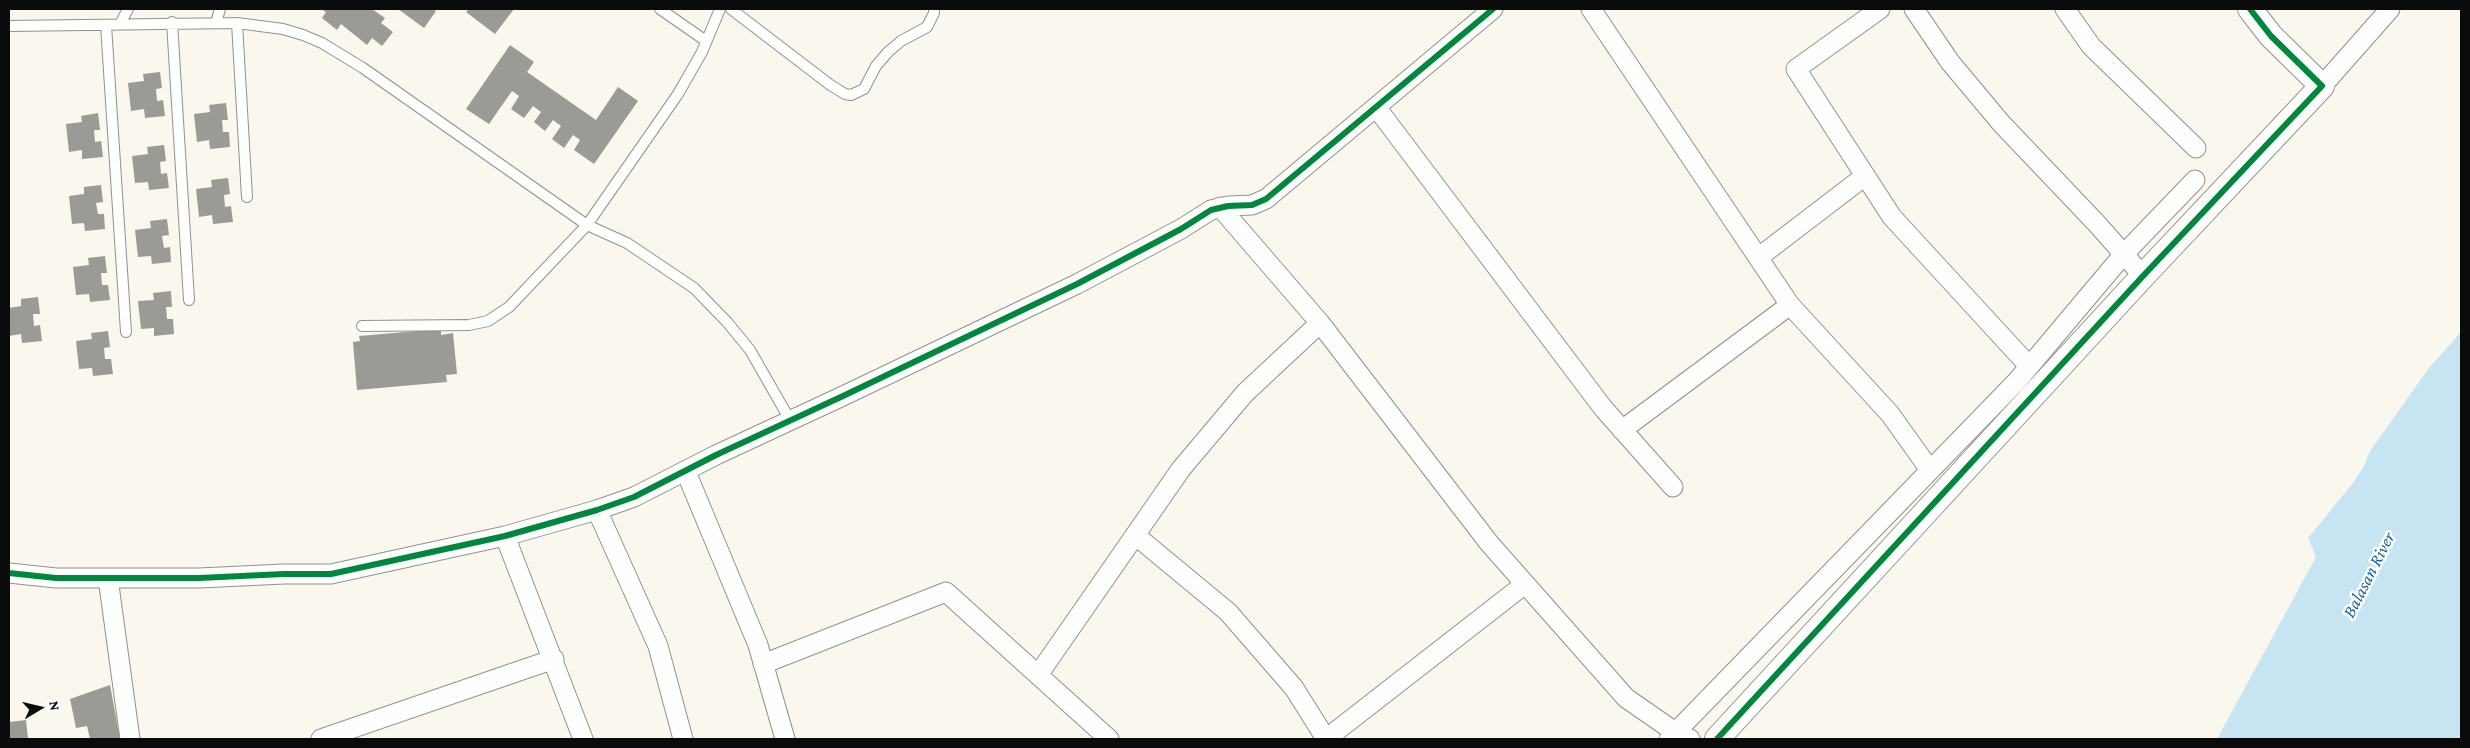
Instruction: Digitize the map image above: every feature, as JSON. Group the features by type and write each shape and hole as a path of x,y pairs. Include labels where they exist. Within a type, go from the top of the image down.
{"street":[{"path":"9,573 56,578 331,574 505,536 597,510 634,496 686,472 716,455 1085,280 1182,229 1201,215 1220,207 1252,205 1266,199 1493,9"},
{"path":"1590,9 1790,304 1890,414 1930,470"},
{"path":"1880,9 1796,69 1892,217 2029,366"},
{"path":"1914,9 1950,62 1994,115 2098,225 2143,276"},
{"path":"2065,9 2091,46 2196,148"},
{"path":"2250,9 2271,36 2322,86"},
{"path":"1717,739 2143,276 2322,86 2390,9"},
{"path":"1376,107 1603,408 1673,487"},
{"path":"1759,257 1865,176"},
{"path":"1220,207 1320,323 1489,542 1525,584 1626,698 1678,737 2029,366 2123,255 2195,180"},
{"path":"1622,430 1790,304"},
{"path":"1038,675 1181,470 1245,393 1320,323"},
{"path":"686,472 758,645 785,739"},
{"path":"597,510 658,646 683,739"},
{"path":"1135,535 1228,612 1294,688 1326,739 1525,584"},
{"path":"505,536 554,659 583,739"},
{"path":"108,578 130,739"},
{"path":"763,664 946,592 1110,739"},
{"path":"322,739 554,659"}],"lane":[{"path":"120,24 128,9"},
{"path":"216,23 220,9"},
{"path":"660,9 706,42"},
{"path":"362,326 469,325 488,321 509,307 587,225 678,94 706,42 720,9"},
{"path":"731,9 837,90 851,95 864,89 876,66 888,52 901,41 926,27 934,13 934,9"},
{"path":"172,22 189,300"},
{"path":"9,26 172,22 237,23 290,31 322,43 341,54 587,225 627,243 694,288 727,322 750,350 790,420"},
{"path":"237,23 247,197"},
{"path":"106,25 126,332"}],"water":[{"name":"Balasan River","path":"2461,332 2461,739 2217,739 2316,557 2308,538 2353,483 2364,466 2370,451 2429,368"}],"building":[{"path":"321,9 372,9 385,18 381,23 393,32 382,46 372,38 367,45 341,24 337,30 322,18 326,12"},
{"path":"398,9 432,9 436,11 424,28"},
{"path":"469,9 514,9 495,34 466,12"},
{"path":"510,45 534,62 527,72 596,120 618,87 638,101 594,164 574,150 580,140 573,135 564,148 552,139 561,126 553,120 545,131 534,122 541,112 533,106 524,118 511,109 519,96 512,91 489,124 466,109"},
{"path":"160,72 162,88 156,89 157,101 163,100 165,116 145,118 144,109 131,111 128,83 144,81 143,74"},
{"path":"226,103 228,120 222,120 223,132 229,132 230,147 210,149 209,140 197,142 194,114 210,112 209,105"},
{"path":"98,113 100,130 94,130 95,142 101,141 103,157 82,159 82,150 69,152 66,124 82,122 81,116"},
{"path":"164,145 166,161 160,162 161,174 167,173 169,188 149,190 148,182 135,183 132,156 148,154 147,147"},
{"path":"228,178 230,194 224,195 225,207 231,206 233,222 213,224 212,215 199,217 196,189 212,187 211,180"},
{"path":"101,185 103,202 96,203 98,214 104,214 105,229 85,231 84,223 72,224 69,196 84,194 84,187"},
{"path":"167,219 169,235 162,236 164,248 170,247 171,262 152,264 151,256 138,257 135,230 151,228 150,221"},
{"path":"105,256 107,273 101,273 102,285 108,285 110,300 90,302 89,294 76,295 73,267 89,265 88,258"},
{"path":"171,291 172,307 166,307 167,319 173,319 174,334 154,336 154,328 141,329 138,301 154,300 153,293"},
{"path":"38,297 40,314 33,314 34,326 40,325 42,341 22,343 21,334 9,336 9,308 21,306 21,299"},
{"path":"441,329 441,335 453,333 457,374 446,375 447,382 357,390 353,342 360,341 359,336"},
{"path":"108,331 110,347 104,348 105,359 111,359 113,374 93,376 92,368 79,369 76,341 92,339 91,333"},
{"path":"110,685 120,739 90,739 87,726 76,728 70,699"},
{"path":"26,720 28,739 9,739 9,722"}],"cycle path":[{"path":"9,573 56,578 199,578 331,574 505,536 597,510 634,497 716,455 1077,284 1181,229 1211,210 1228,206 1252,205 1266,199 1493,9"},
{"path":"1717,739 2143,276 2322,86 2271,36 2250,9"}]}
